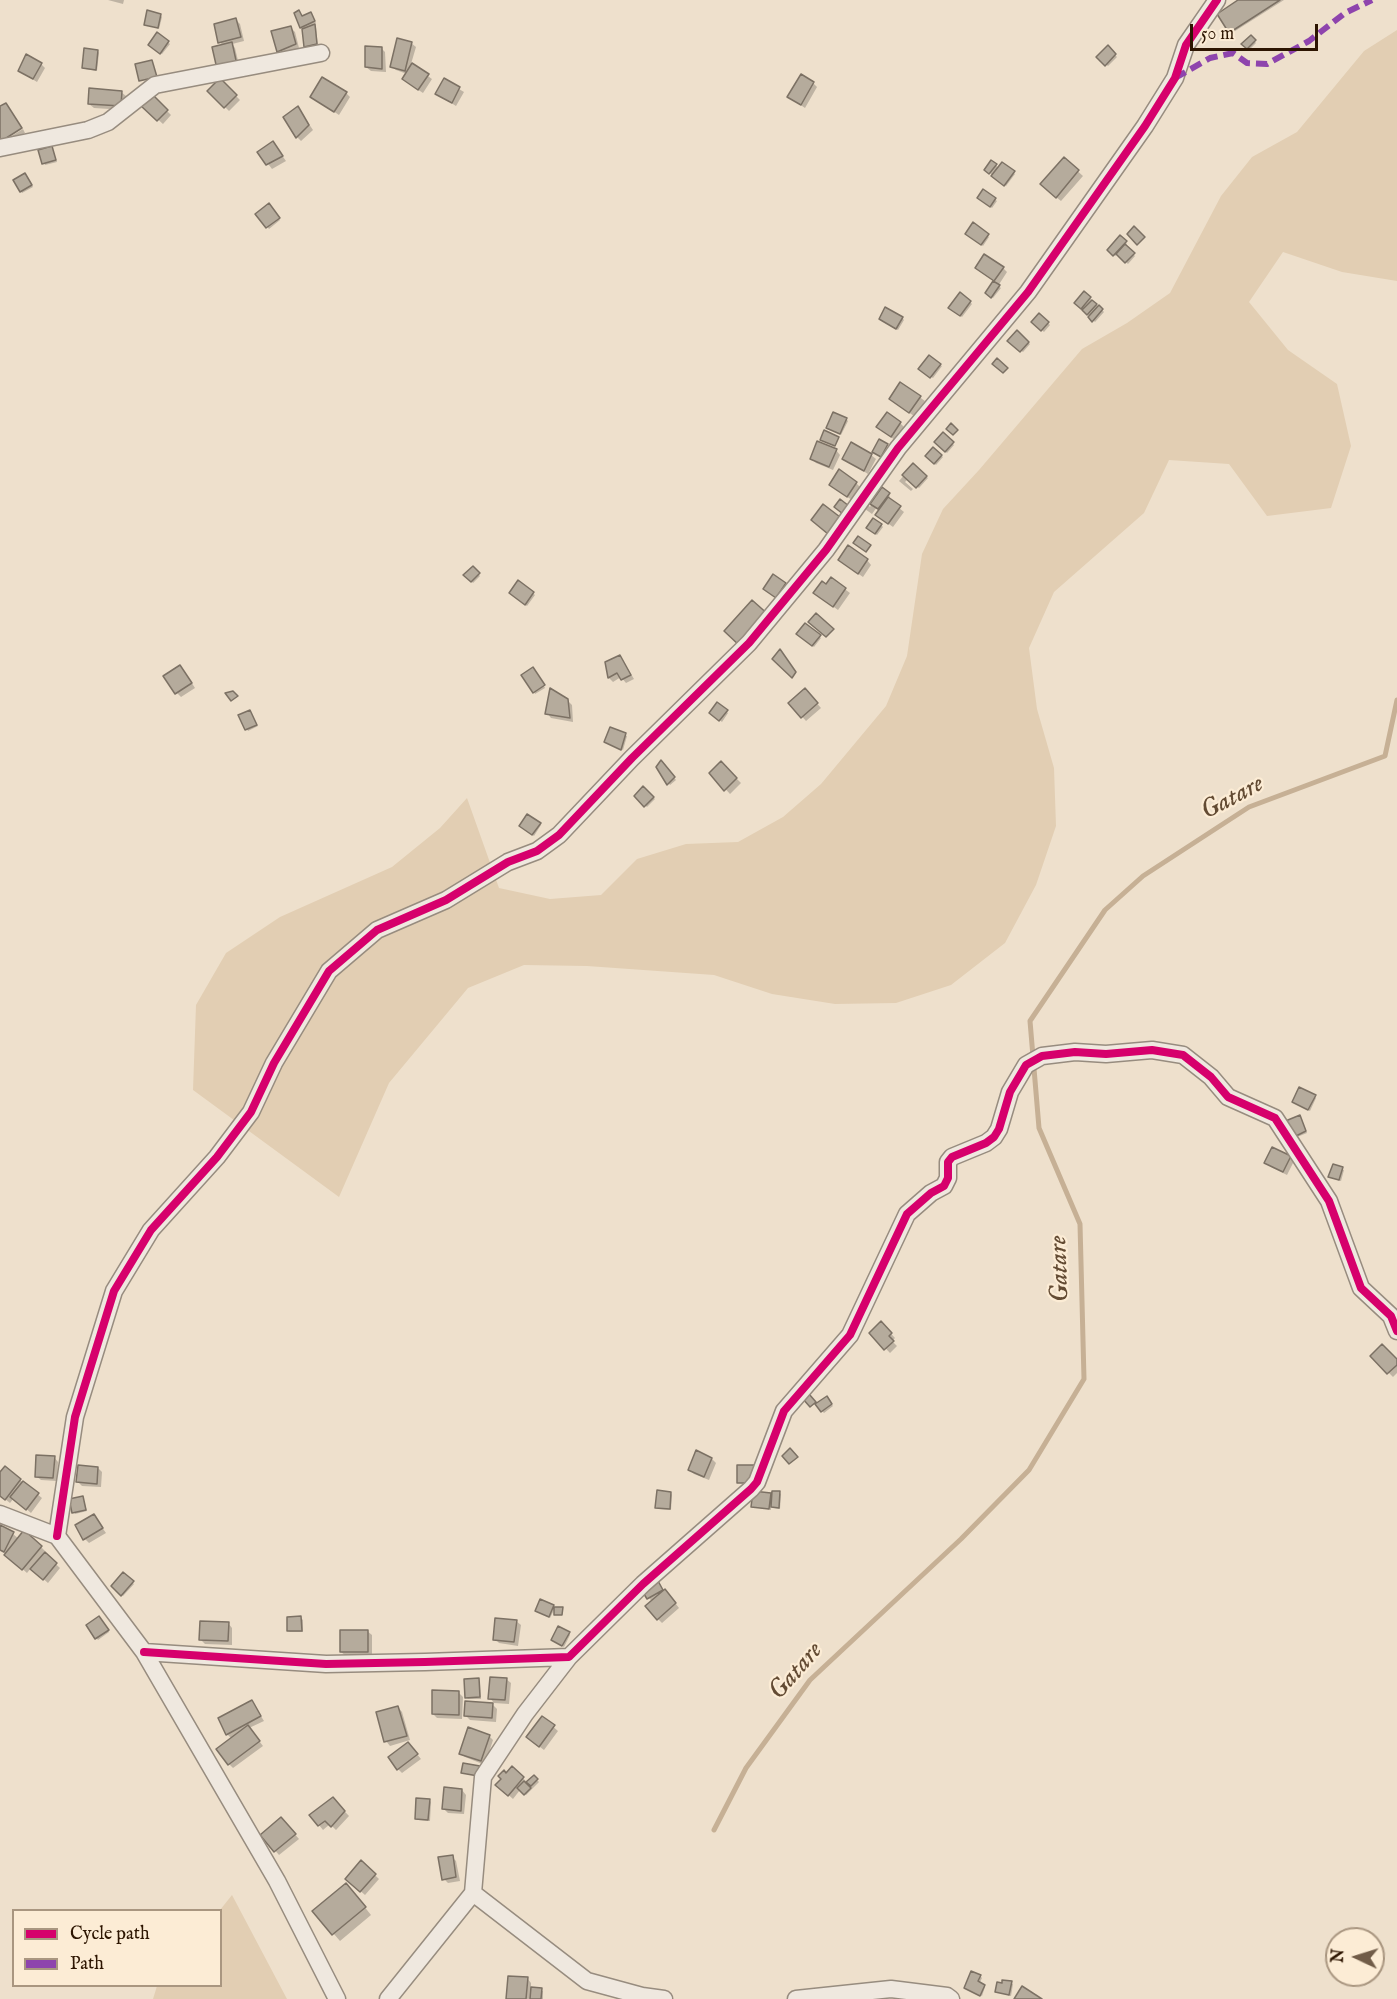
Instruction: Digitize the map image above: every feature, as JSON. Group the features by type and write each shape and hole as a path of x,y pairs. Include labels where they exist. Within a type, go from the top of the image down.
{"street":[{"path":"57,1536 75,1417 114,1291 150,1230 218,1157 251,1112 274,1063 329,971 377,930 446,900 508,862 537,851 559,835 632,758 749,643 826,549 898,448 1028,292 1145,126 1175,78 1186,45 1217,0"},
{"path":"0,148 88,130 108,122 155,85 321,53"},
{"path":"388,1999 473,1893 483,1778 525,1714 569,1657 643,1584 757,1482 784,1411 850,1335 907,1214 931,1193 944,1186 948,1178 948,1162 952,1157 986,1143 994,1137 999,1129 1010,1092 1026,1065 1042,1056 1075,1052 1106,1054 1152,1050 1183,1055 1211,1077 1228,1097 1275,1118 1329,1201 1361,1288 1391,1316 1397,1331"},
{"path":"0,1514 57,1536 144,1652 277,1881 337,1999"},
{"path":"144,1652 326,1664 569,1657"},
{"path":"473,1893 587,1981 642,1996 664,1999"},
{"path":"796,1999 891,1989 947,1996 951,1999"}],"shaded area":[{"path":"1397,30 1397,281 1342,272 1283,252 1249,302 1288,350 1337,384 1351,446 1331,508 1267,516 1229,464 1169,460 1144,513 1054,592 1029,648 1037,709 1054,768 1056,826 1036,885 1005,943 951,985 896,1003 835,1004 772,994 714,975 587,966 524,965 468,988 389,1083 339,1197 193,1090 196,1005 226,953 280,917 392,867 440,828 467,798 499,888 550,899 601,895 637,859 686,844 738,842 783,817 821,784 886,706 907,656 922,554 943,509 1082,349 1127,323 1170,293 1221,196 1252,157 1297,132 1364,51"},
{"path":"232,1895 287,1999 153,1999 157,1987 222,1987 221,1909"}],"building":[{"path":"1238,0 1280,0 1229,33 1217,14"},
{"path":"147,10 161,14 158,28 144,25"},
{"path":"299,10 302,16 311,12 315,21 300,28 294,13"},
{"path":"236,18 241,37 218,43 214,24"},
{"path":"315,24 317,44 304,47 302,29"},
{"path":"291,26 296,44 277,52 271,31"},
{"path":"157,32 169,41 160,54 148,45"},
{"path":"1251,35 1256,40 1247,49 1241,44"},
{"path":"397,38 412,42 405,71 390,67"},
{"path":"232,42 237,65 217,69 212,47"},
{"path":"1108,45 1116,54 1105,66 1096,57"},
{"path":"365,46 382,47 382,69 365,67"},
{"path":"84,48 98,50 96,70 82,68"},
{"path":"26,54 42,63 33,79 18,71"},
{"path":"152,60 157,77 139,81 135,64"},
{"path":"412,63 429,74 418,90 402,79"},
{"path":"801,74 814,82 801,105 787,97"},
{"path":"322,77 347,92 334,112 310,97"},
{"path":"220,78 237,95 224,108 207,91"},
{"path":"444,78 460,87 452,103 435,94"},
{"path":"89,88 122,91 121,106 88,104"},
{"path":"151,93 168,110 157,121 140,105"},
{"path":"6,103 22,128 0,142 0,106"},
{"path":"298,106 309,125 296,138 283,117"},
{"path":"273,141 283,156 266,165 257,152"},
{"path":"52,146 56,160 42,164 38,150"},
{"path":"1064,157 1079,170 1056,198 1040,184"},
{"path":"991,160 997,164 989,174 984,170"},
{"path":"1002,162 1015,171 1004,186 991,176"},
{"path":"25,173 32,185 20,192 13,180"},
{"path":"983,189 996,198 990,207 977,198"},
{"path":"269,203 280,218 266,228 255,214"},
{"path":"973,222 989,234 981,245 965,234"},
{"path":"1134,226 1145,237 1137,245 1127,234"},
{"path":"1120,235 1127,241 1113,256 1107,250"},
{"path":"1125,244 1135,253 1125,263 1116,254"},
{"path":"984,254 1004,267 994,281 975,268"},
{"path":"993,281 1000,285 991,298 985,293"},
{"path":"1084,291 1091,297 1081,309 1074,303"},
{"path":"960,292 971,301 960,316 948,308"},
{"path":"1092,300 1097,304 1087,315 1082,310"},
{"path":"1099,305 1103,309 1092,322 1088,317"},
{"path":"885,307 903,317 896,329 879,319"},
{"path":"1039,313 1049,322 1041,331 1031,322"},
{"path":"1017,330 1029,342 1020,352 1007,341"},
{"path":"929,355 941,364 930,378 918,369"},
{"path":"997,358 1008,368 1003,373 992,364"},
{"path":"900,382 921,396 909,413 889,399"},
{"path":"833,412 847,418 840,434 826,428"},
{"path":"887,412 901,422 891,437 876,427"},
{"path":"951,423 958,430 953,435 946,429"},
{"path":"824,430 839,437 835,446 820,440"},
{"path":"943,432 954,442 945,452 934,442"},
{"path":"879,439 888,444 881,457 872,452"},
{"path":"817,441 837,449 829,467 810,459"},
{"path":"851,442 872,454 864,471 842,459"},
{"path":"933,447 942,455 934,464 925,456"},
{"path":"913,463 927,476 916,488 902,475"},
{"path":"839,469 857,482 847,497 829,485"},
{"path":"882,487 890,493 878,509 870,504"},
{"path":"888,497 901,506 888,524 875,515"},
{"path":"840,499 849,506 843,514 834,507"},
{"path":"823,504 840,517 828,534 811,520"},
{"path":"873,518 882,524 875,534 866,528"},
{"path":"858,536 871,545 866,552 853,543"},
{"path":"848,545 868,559 858,574 838,560"},
{"path":"473,566 480,573 471,582 463,575"},
{"path":"773,574 786,583 776,598 763,589"},
{"path":"831,577 846,588 833,607 813,593 822,581 826,584"},
{"path":"518,580 534,592 525,605 509,593"},
{"path":"752,600 770,616 741,647 724,631"},
{"path":"816,613 834,629 826,637 808,622"},
{"path":"805,623 821,635 812,646 796,634"},
{"path":"780,649 796,672 792,678 772,659"},
{"path":"620,655 631,675 621,680 617,673 608,678 605,662"},
{"path":"180,665 192,683 175,694 163,676"},
{"path":"533,667 545,685 533,693 521,675"},
{"path":"550,688 568,699 570,718 545,714"},
{"path":"805,688 818,703 801,718 788,703"},
{"path":"233,691 238,696 231,701 225,693"},
{"path":"717,702 728,710 719,721 709,713"},
{"path":"250,710 257,725 245,730 238,715"},
{"path":"610,727 626,733 621,750 604,742"},
{"path":"661,760 675,777 667,785 656,767"},
{"path":"721,761 737,778 724,791 709,773"},
{"path":"643,786 654,797 644,807 634,796"},
{"path":"527,814 541,823 532,835 519,826"},
{"path":"1299,1087 1316,1095 1308,1110 1292,1102"},
{"path":"1300,1115 1306,1131 1290,1139 1283,1122"},
{"path":"1272,1147 1291,1156 1283,1172 1264,1163"},
{"path":"1333,1164 1343,1167 1339,1180 1328,1177"},
{"path":"881,1321 892,1333 889,1336 894,1341 884,1350 869,1333"},
{"path":"1382,1344 1397,1359 1397,1365 1387,1374 1370,1356"},
{"path":"809,1394 816,1402 810,1407 803,1399"},
{"path":"827,1396 832,1404 821,1412 815,1404"},
{"path":"790,1448 798,1457 789,1464 782,1456"},
{"path":"696,1450 712,1458 704,1477 688,1470"},
{"path":"36,1455 55,1456 53,1478 35,1477"},
{"path":"78,1465 98,1467 97,1484 76,1482"},
{"path":"737,1465 754,1465 755,1483 737,1483"},
{"path":"5,1466 21,1479 5,1500 0,1496 0,1472"},
{"path":"23,1481 39,1493 26,1510 10,1497"},
{"path":"657,1490 671,1492 670,1509 655,1508"},
{"path":"753,1491 771,1493 769,1509 751,1507"},
{"path":"772,1491 780,1491 779,1508 771,1507"},
{"path":"83,1496 86,1510 72,1513 69,1499"},
{"path":"94,1514 103,1528 83,1540 75,1525"},
{"path":"0,1525 14,1532 4,1552 0,1550"},
{"path":"24,1530 42,1546 22,1570 4,1555"},
{"path":"45,1552 57,1563 43,1580 30,1569"},
{"path":"123,1572 134,1581 121,1596 111,1586"},
{"path":"657,1579 663,1590 647,1599 641,1589"},
{"path":"665,1589 676,1603 657,1620 645,1606"},
{"path":"540,1599 554,1605 549,1617 535,1611"},
{"path":"554,1607 563,1607 562,1615 554,1615"},
{"path":"99,1616 109,1630 95,1639 86,1625"},
{"path":"301,1616 302,1631 287,1631 287,1617"},
{"path":"495,1618 517,1620 514,1642 493,1640"},
{"path":"200,1621 229,1622 228,1641 199,1640"},
{"path":"558,1626 570,1632 562,1646 551,1640"},
{"path":"340,1630 368,1630 368,1652 340,1652"},
{"path":"490,1677 507,1678 505,1700 488,1699"},
{"path":"479,1678 480,1697 465,1698 464,1679"},
{"path":"432,1690 459,1691 459,1715 432,1714"},
{"path":"252,1700 261,1716 226,1735 218,1718"},
{"path":"465,1701 493,1703 492,1718 464,1716"},
{"path":"398,1706 407,1736 384,1742 376,1712"},
{"path":"542,1716 555,1725 539,1747 526,1737"},
{"path":"248,1725 260,1741 228,1765 216,1749"},
{"path":"468,1727 490,1735 481,1761 459,1754"},
{"path":"408,1742 418,1754 397,1770 388,1757"},
{"path":"463,1763 480,1766 478,1776 461,1773"},
{"path":"512,1766 524,1777 508,1796 495,1785 501,1779 498,1776 504,1770 506,1773"},
{"path":"534,1775 538,1779 531,1786 526,1782"},
{"path":"524,1781 531,1788 524,1795 517,1788"},
{"path":"444,1787 462,1789 461,1811 442,1809"},
{"path":"333,1797 345,1811 331,1827 325,1821 318,1826 309,1815"},
{"path":"416,1798 430,1799 428,1820 415,1819"},
{"path":"281,1817 296,1834 274,1852 260,1835"},
{"path":"453,1855 456,1877 442,1880 438,1857"},
{"path":"361,1860 376,1874 360,1892 345,1879"},
{"path":"346,1883 366,1907 332,1935 312,1911"},
{"path":"971,1971 981,1975 978,1981 985,1985 980,1996 964,1988"},
{"path":"508,1976 528,1977 526,1999 506,1999"},
{"path":"1002,1980 1012,1981 1009,1995 995,1992 997,1982 1002,1983"},
{"path":"1022,1986 1042,1999 1014,1999"},
{"path":"531,1987 542,1988 541,1999 530,1999"}],"waterway":[{"name":"Gatare","path":"714,1830 746,1768 810,1680 961,1539 1029,1470 1084,1379 1080,1224 1039,1128 1030,1021 1105,910 1143,876 1249,807 1385,756 1397,700"}],"marked path":[{"path":"1175,78 1210,58 1233,53 1247,63 1267,64 1309,41 1345,13 1372,0"}],"cycle path":[{"path":"57,1536 75,1417 114,1291 151,1230 217,1157 251,1112 274,1063 329,971 377,930 446,900 508,862 537,851 559,835 632,758 749,643 826,550 898,448 1028,292 1145,126 1175,78 1186,45 1217,0"},
{"path":"144,1652 326,1664 569,1657 643,1584 757,1482 784,1411 850,1335 907,1214 931,1193 944,1186 948,1178 948,1162 952,1157 986,1143 994,1137 999,1129 1010,1092 1026,1065 1042,1056 1075,1052 1106,1054 1152,1050 1183,1055 1211,1077 1228,1097 1275,1118 1329,1201 1361,1288 1391,1316 1397,1331"}]}
